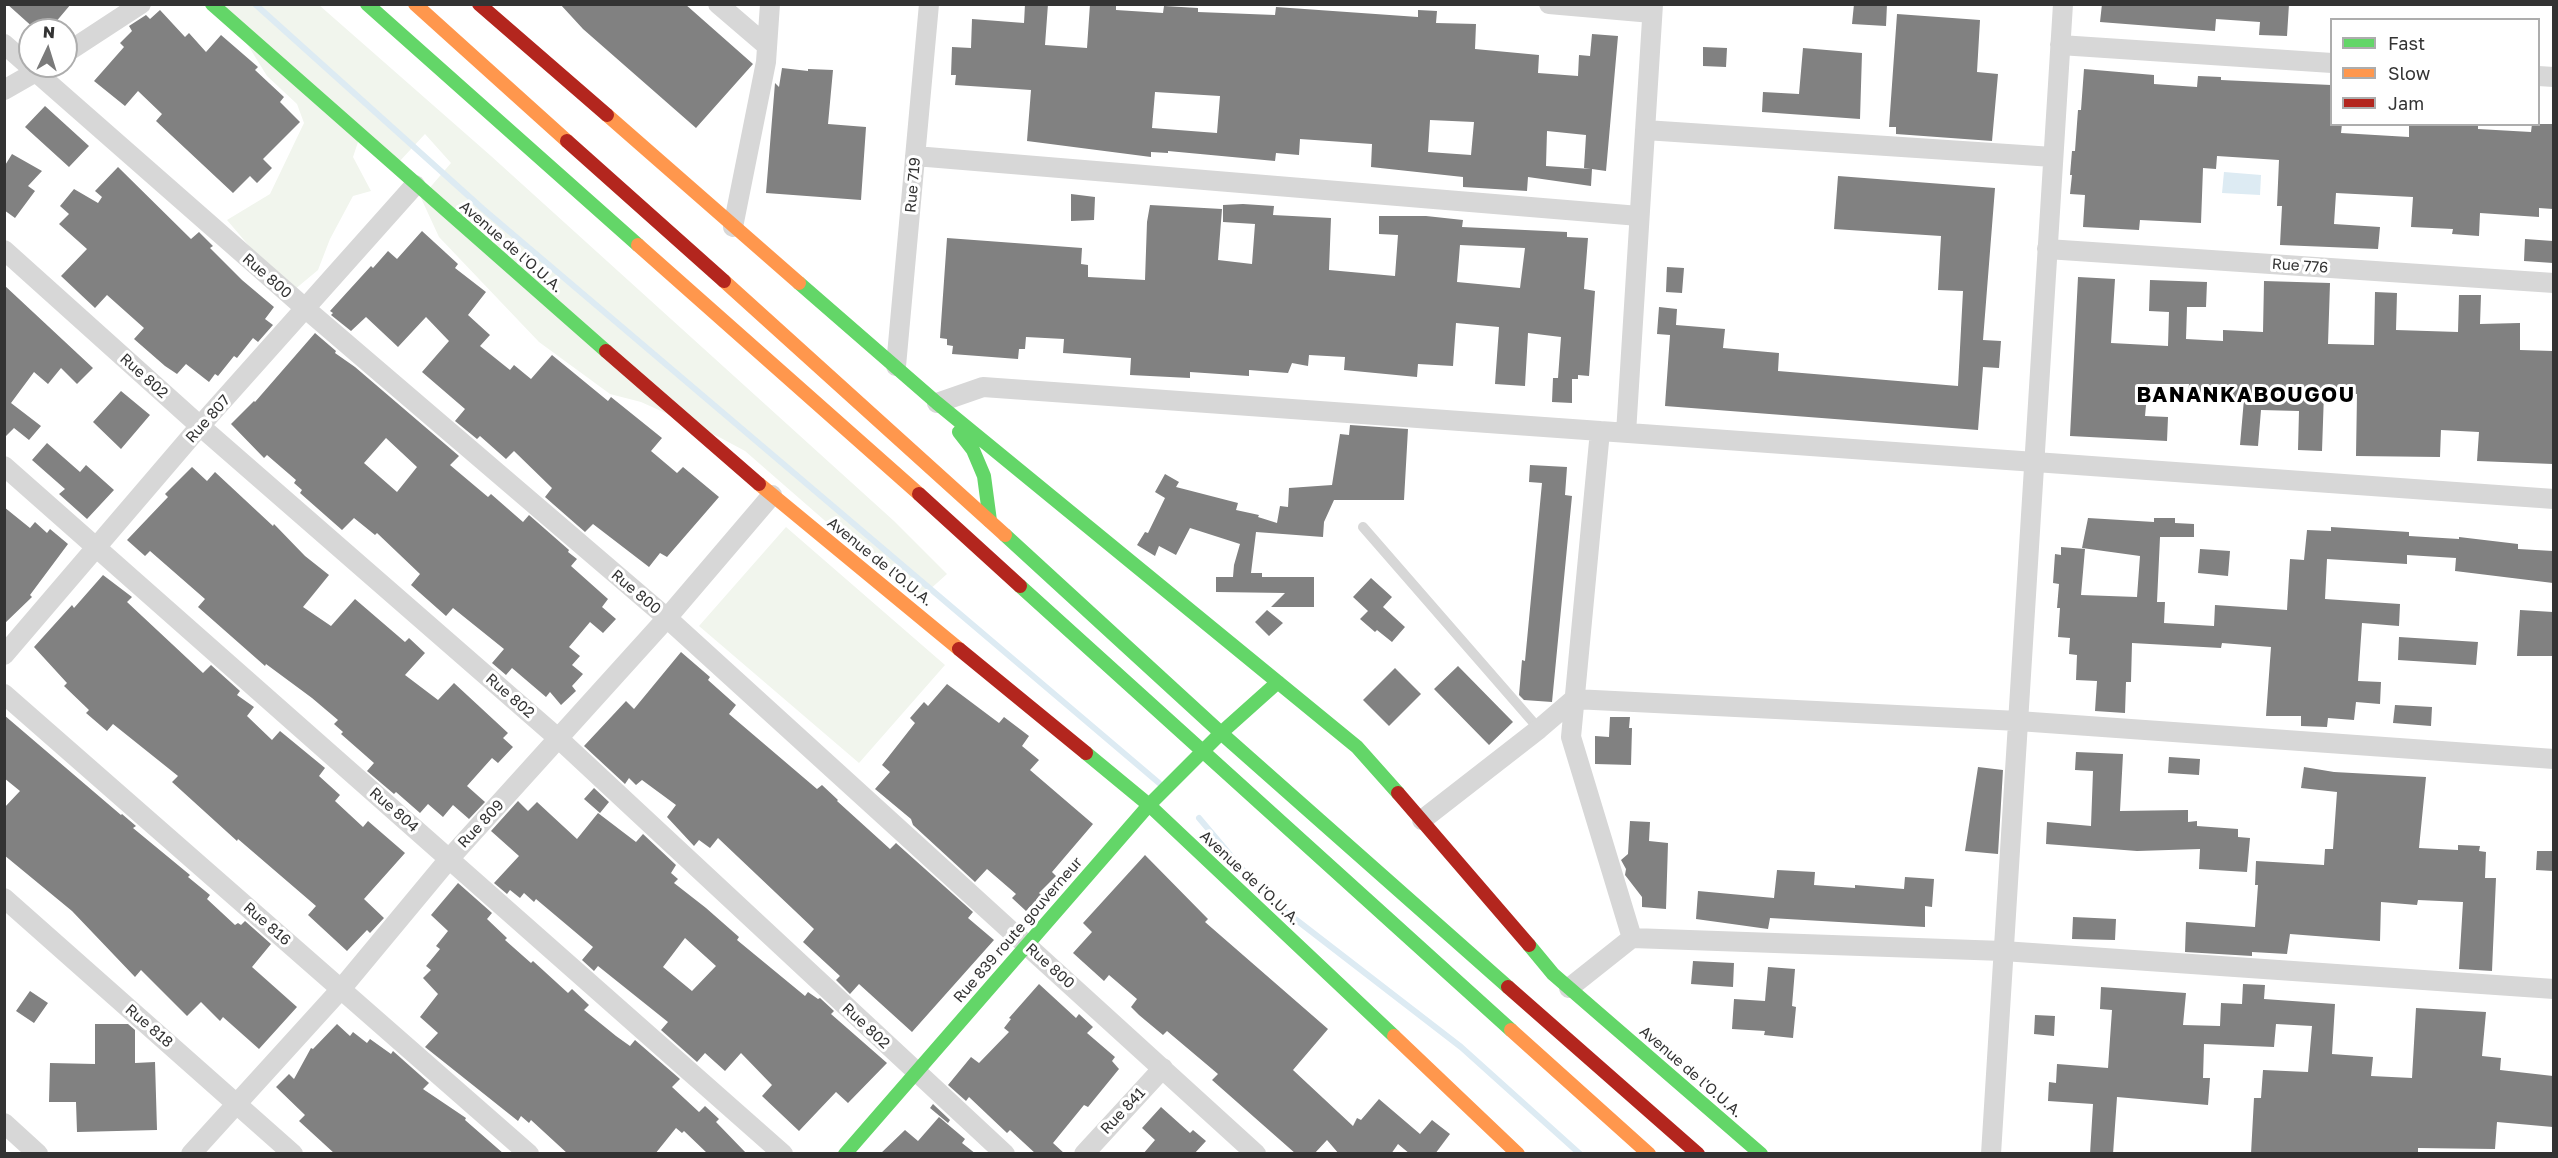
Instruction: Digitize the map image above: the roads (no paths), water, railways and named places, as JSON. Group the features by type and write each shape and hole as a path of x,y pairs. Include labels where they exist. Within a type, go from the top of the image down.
{"main road":[{"name":"Avenue de l'O.U.A.","path":"213,4 415,185 772,495 1149,805 1518,1154"},
{"path":"367,4 960,532 1649,1154"},
{"path":"415,4 990,521 1221,733 1698,1154"},
{"name":"Avenue de l'O.U.A.","path":"479,4 937,403 1357,747 1523,939 1569,988 1761,1154"},
{"path":"937,403 973,450 984,476 990,521"},
{"name":"Rue 839 route gouverneur","path":"845,1154 1149,805 1221,733 1278,682"}],"street":[{"path":"78,45 141,4"},
{"path":"718,4 767,46"},
{"path":"733,227 767,46 770,4"},
{"name":"Rue 719","path":"896,366 929,4"},
{"path":"1549,4 1652,9 1626,433"},
{"path":"1991,1154 2063,4"},
{"name":"Rue 800","path":"4,44 18,53"},
{"path":"2060,45 2330,63"},
{"path":"4,90 25,78"},
{"name":"Rue 800","path":"51,78 306,309 668,618 1256,1154"},
{"path":"1645,130 2053,157"},
{"path":"915,156 1639,216"},
{"name":"Rue 807","path":"4,655 200,426 415,185"},
{"name":"Rue 776","path":"2047,249 2553,283"},
{"name":"Rue 802","path":"4,250 200,426 559,739 1005,1154"},
{"path":"937,403 983,387 2553,499"},
{"path":"1600,431 1570,737 1632,938"},
{"name":"Rue 804","path":"4,466 783,1154"},
{"name":"Rue 809","path":"191,1154 341,989 449,859 668,618 772,495"},
{"name":"Rue 816","path":"4,694 529,1154"},
{"path":"1422,820 1574,699 2018,721 2553,759"},
{"name":"Rue 818","path":"4,898 293,1154"},
{"path":"1569,988 1632,938 2003,951 2553,988"},
{"name":"Rue 841","path":"1084,1154 1162,1068"},
{"path":"4,1123 39,1154"}],"lane":[{"path":"1363,527 1539,729"}],"waterway":[{"path":"255,4 483,209 1159,783"},
{"path":"1199,818 1264,895 1461,1047 1580,1154"}],"district":[{"name":"BANANKABOUGOU","path":"2246,395"}]}
